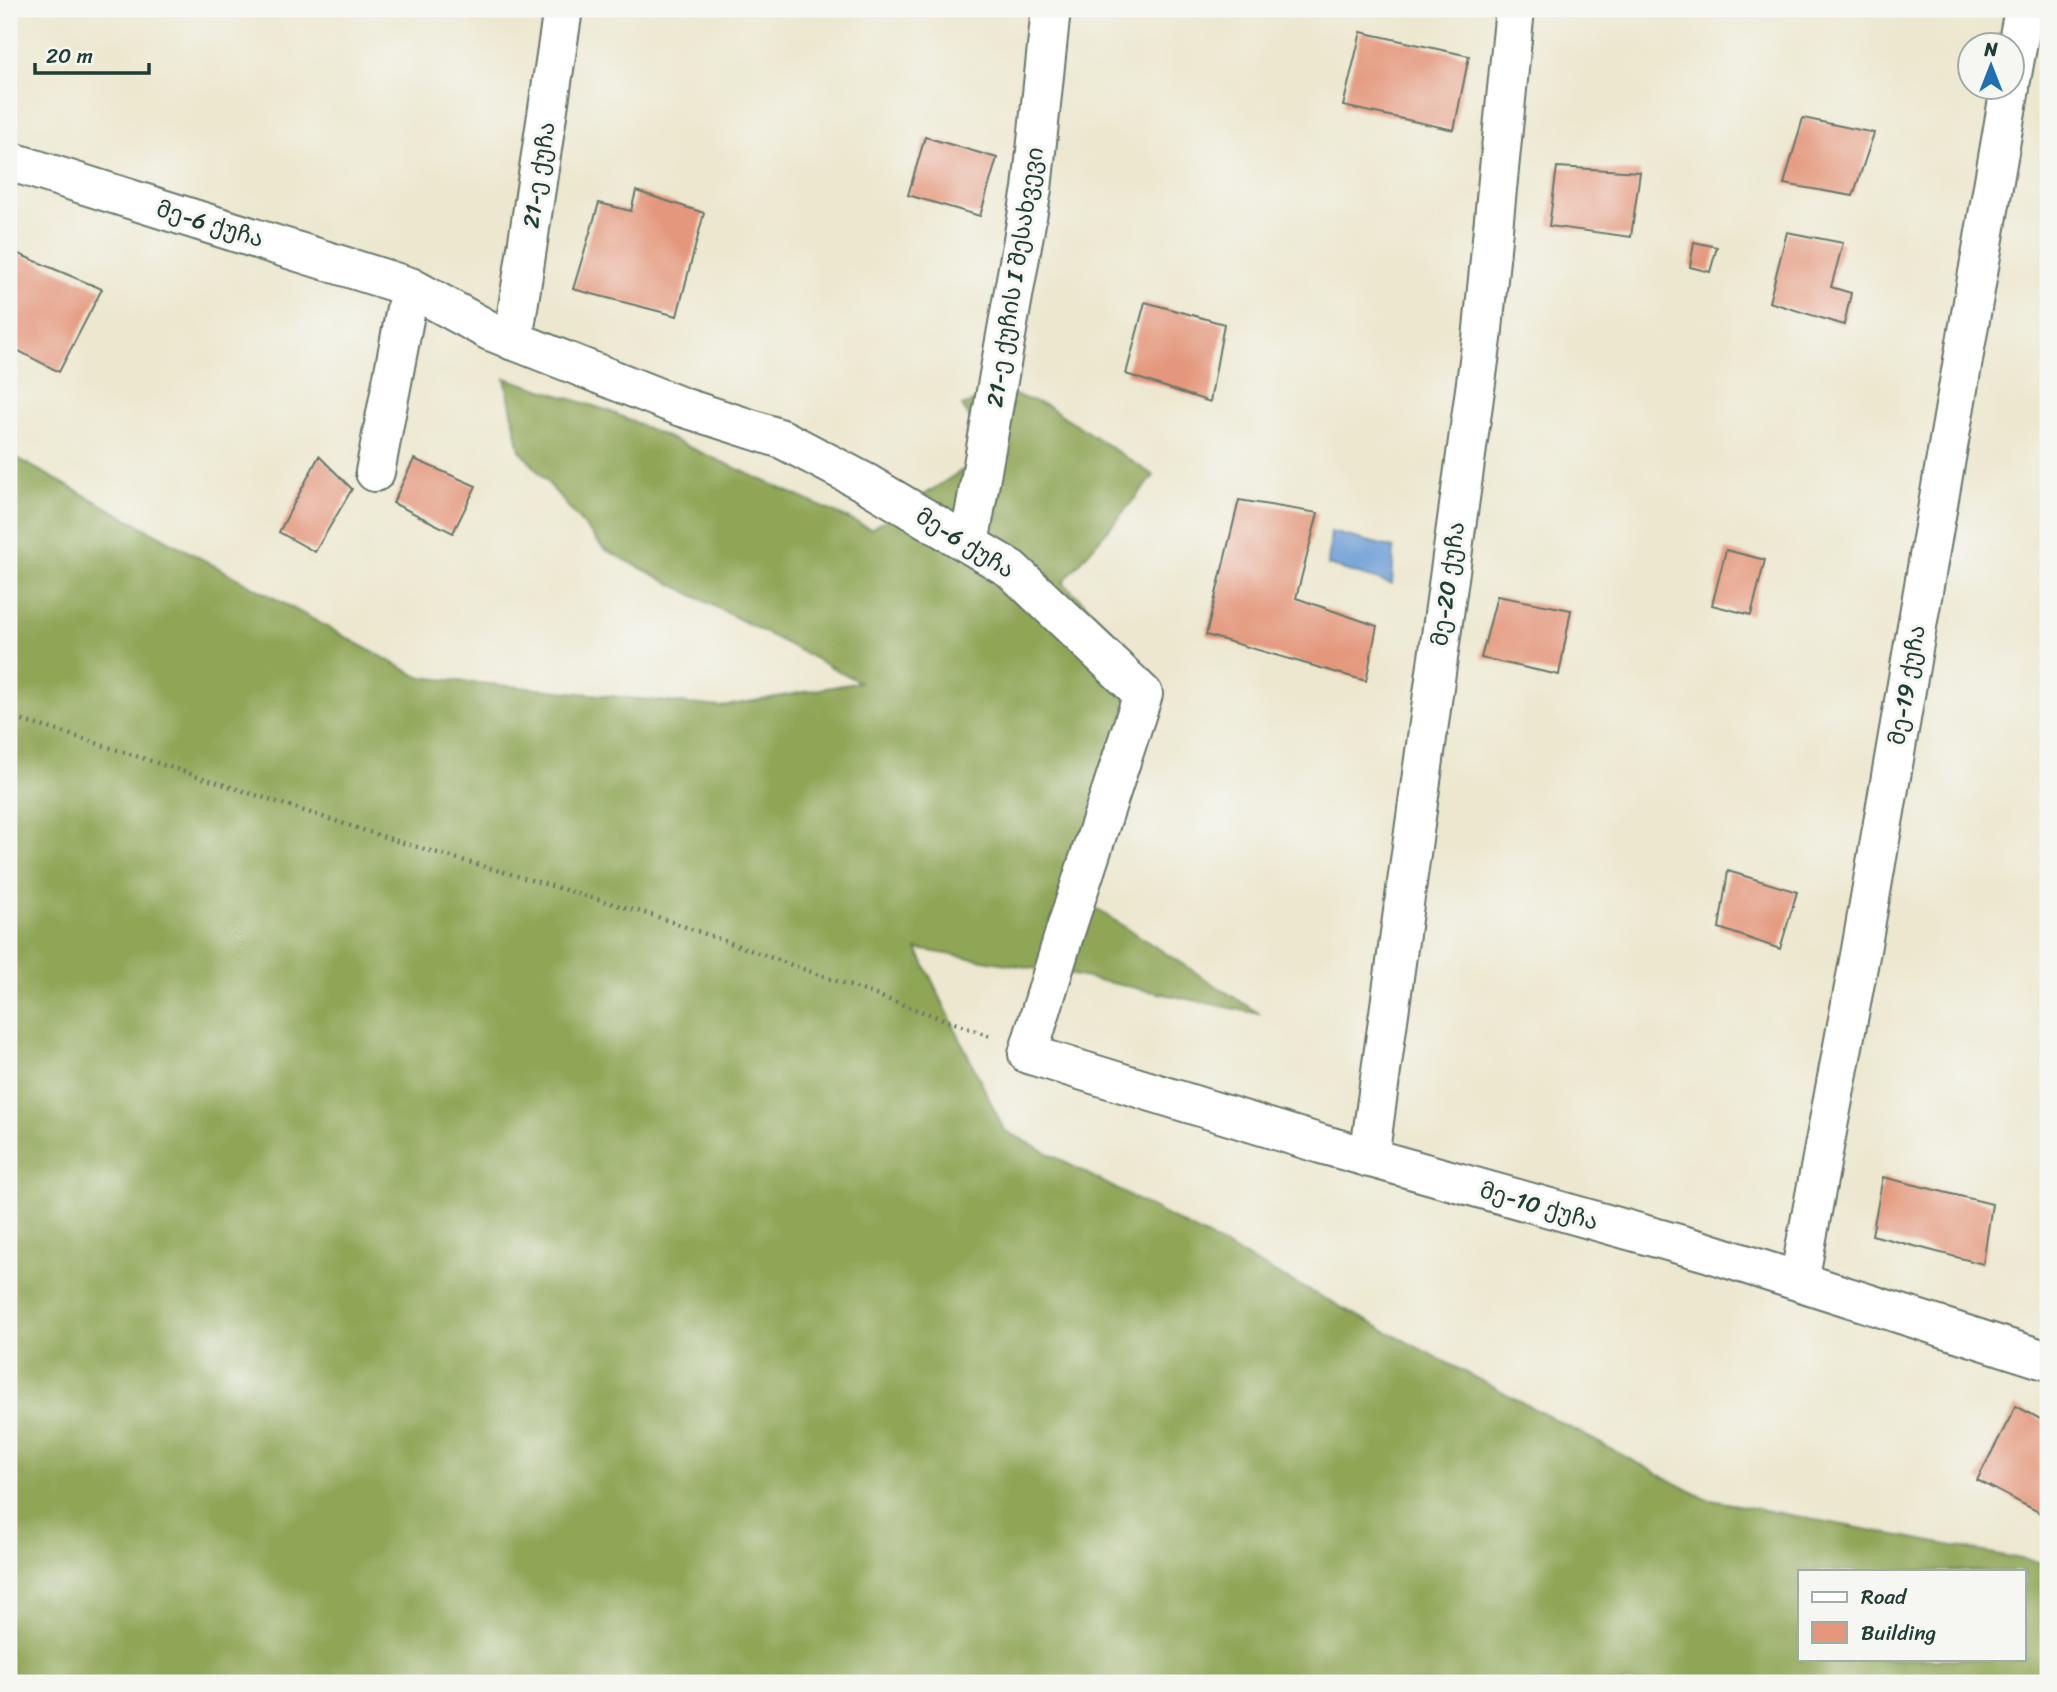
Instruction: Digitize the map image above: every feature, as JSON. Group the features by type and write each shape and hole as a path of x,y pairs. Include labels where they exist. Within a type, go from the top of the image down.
{"street":[{"name":"21-ე ქუჩა","path":"513,341 563,9"},
{"name":"21-ე ქუჩის I შესახვევი","path":"969,544 1032,189 1051,9"},
{"name":"მე-20 ქუჩა","path":"1369,1158 1482,340 1515,9"},
{"path":"2020,32 2024,9"},
{"name":"მე-19 ქუჩა","path":"1799,1281 1861,950 2008,102"},
{"name":"მე-6 ქუჩა","path":"9,160 410,287 513,341 682,407 782,439 866,483 1011,569 1143,694 1065,932 1016,1048"},
{"path":"375,472 410,287"},
{"name":"მე-10 ქუჩა","path":"1016,1048 1369,1158 1707,1252 2048,1361"}],"path":[{"path":"9,718 62,732 400,842 655,916 1016,1048"}],"green space":[{"path":"505,378 609,411 871,529 992,451 962,406 1002,391 1048,406 1154,476 1063,582 1123,642 1134,763 1089,904 1260,1014 1068,974 917,949 1004,1130 1706,1499 2048,1564 2048,1683 9,1683 9,454 419,677 720,707 860,682 604,549 520,450"}],"water":[{"path":"1331,532 1394,548 1392,584 1328,565"}],"building":[{"path":"1361,32 1469,56 1454,130 1343,106"},
{"path":"1803,118 1874,133 1853,196 1784,184"},
{"path":"925,137 997,158 980,216 908,195"},
{"path":"1557,167 1640,172 1631,237 1549,226"},
{"path":"636,191 704,213 677,316 573,289 599,203 631,211"},
{"path":"1787,232 1843,243 1831,287 1851,293 1844,325 1769,302"},
{"path":"1694,242 1717,247 1710,272 1690,267"},
{"path":"9,250 102,289 59,372 9,346"},
{"path":"1145,302 1224,324 1210,402 1126,374"},
{"path":"319,456 352,489 315,552 279,532"},
{"path":"414,459 476,486 453,533 393,503"},
{"path":"1239,500 1318,513 1296,598 1377,626 1366,681 1206,635"},
{"path":"1726,550 1765,560 1751,615 1712,605"},
{"path":"1497,596 1571,610 1559,675 1481,658"},
{"path":"1728,871 1797,892 1780,949 1719,928"},
{"path":"1883,1177 1992,1204 1983,1264 1872,1235"},
{"path":"2016,1406 2048,1423 2048,1517 1977,1480"}]}
